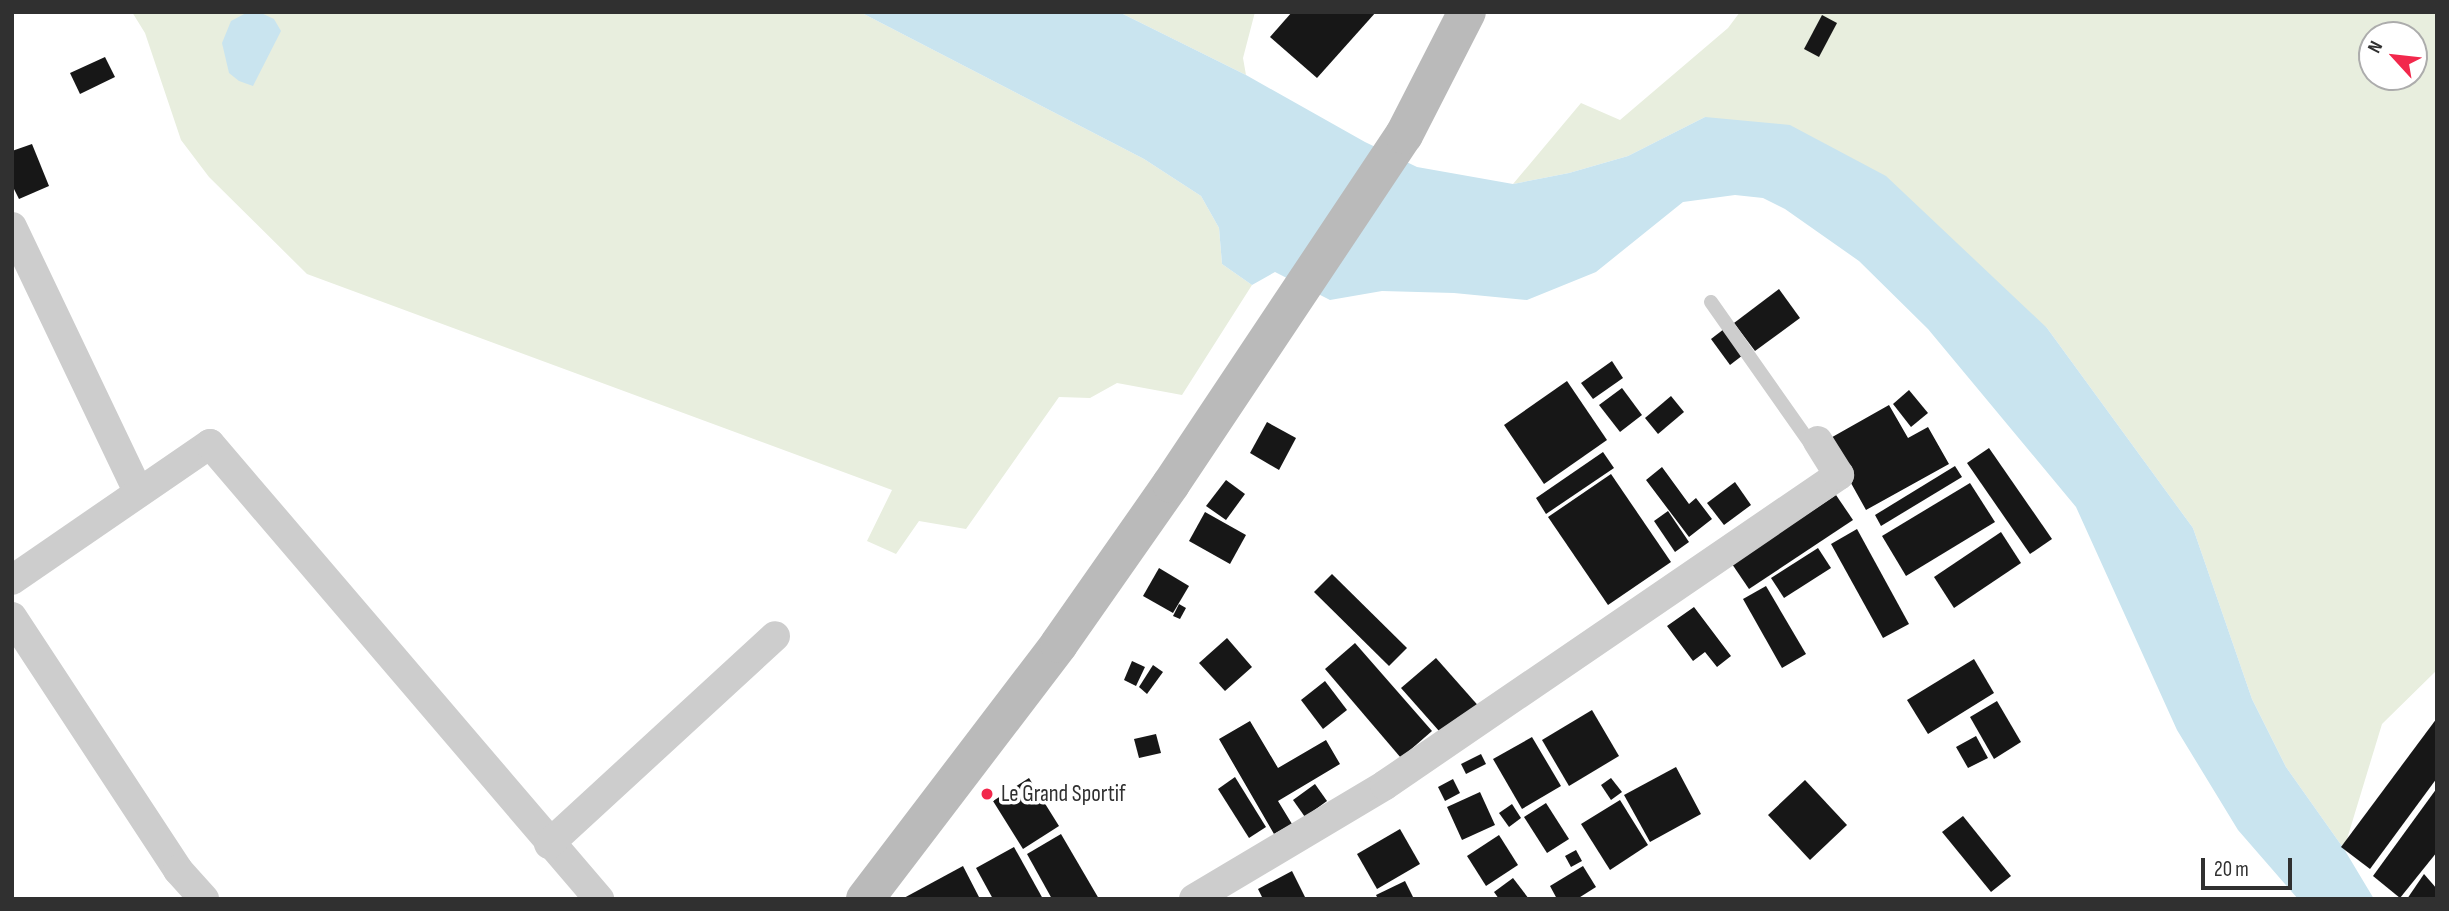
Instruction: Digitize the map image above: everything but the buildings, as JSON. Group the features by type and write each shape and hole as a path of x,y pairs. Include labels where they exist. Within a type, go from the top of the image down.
{"street":[{"path":"865,899 1059,644 1304,288 1404,135 1467,12"},
{"path":"12,227 24,277 138,491"},
{"path":"1194,899 1385,785 1839,475 1818,441"},
{"path":"12,580 210,444 549,844 599,899"},
{"path":"12,617 178,870 204,899"},
{"path":"549,844 775,636"}],"lane":[{"path":"1711,302 1834,477"}],"green space":[{"path":"132,12 860,12 1144,159 1201,196 1219,228 1222,264 1252,285 1182,395 1117,383 1090,398 1059,397 966,529 919,521 896,554 867,541 892,490 307,274 209,177 181,140 145,33"},
{"path":"1119,12 1255,12 1243,58 1246,75"},
{"path":"1740,12 2437,12 2437,670 2382,724 2344,849 2286,767 2252,699 2193,528 2047,328 1705,117 1628,156 1569,173 1513,184 1581,103 1620,120 1728,28"}],"water":[{"path":"248,12 259,12 274,19 281,31 253,86 239,81 229,73 222,43 231,21"},
{"path":"860,12 1119,12 1246,75 1365,142 1417,167 1513,184 1569,173 1628,156 1705,117 1790,125 1886,176 2047,328 2193,528 2252,699 2286,767 2344,849 2374,899 2298,899 2238,830 2177,730 2076,507 1928,329 1859,261 1785,209 1763,198 1735,195 1683,202 1596,272 1527,300 1454,293 1382,291 1330,300 1275,272 1252,285 1222,264 1219,228 1201,196 1144,159"}],"place":[{"name":"Le Grand Sportif","path":"987,794"}]}
